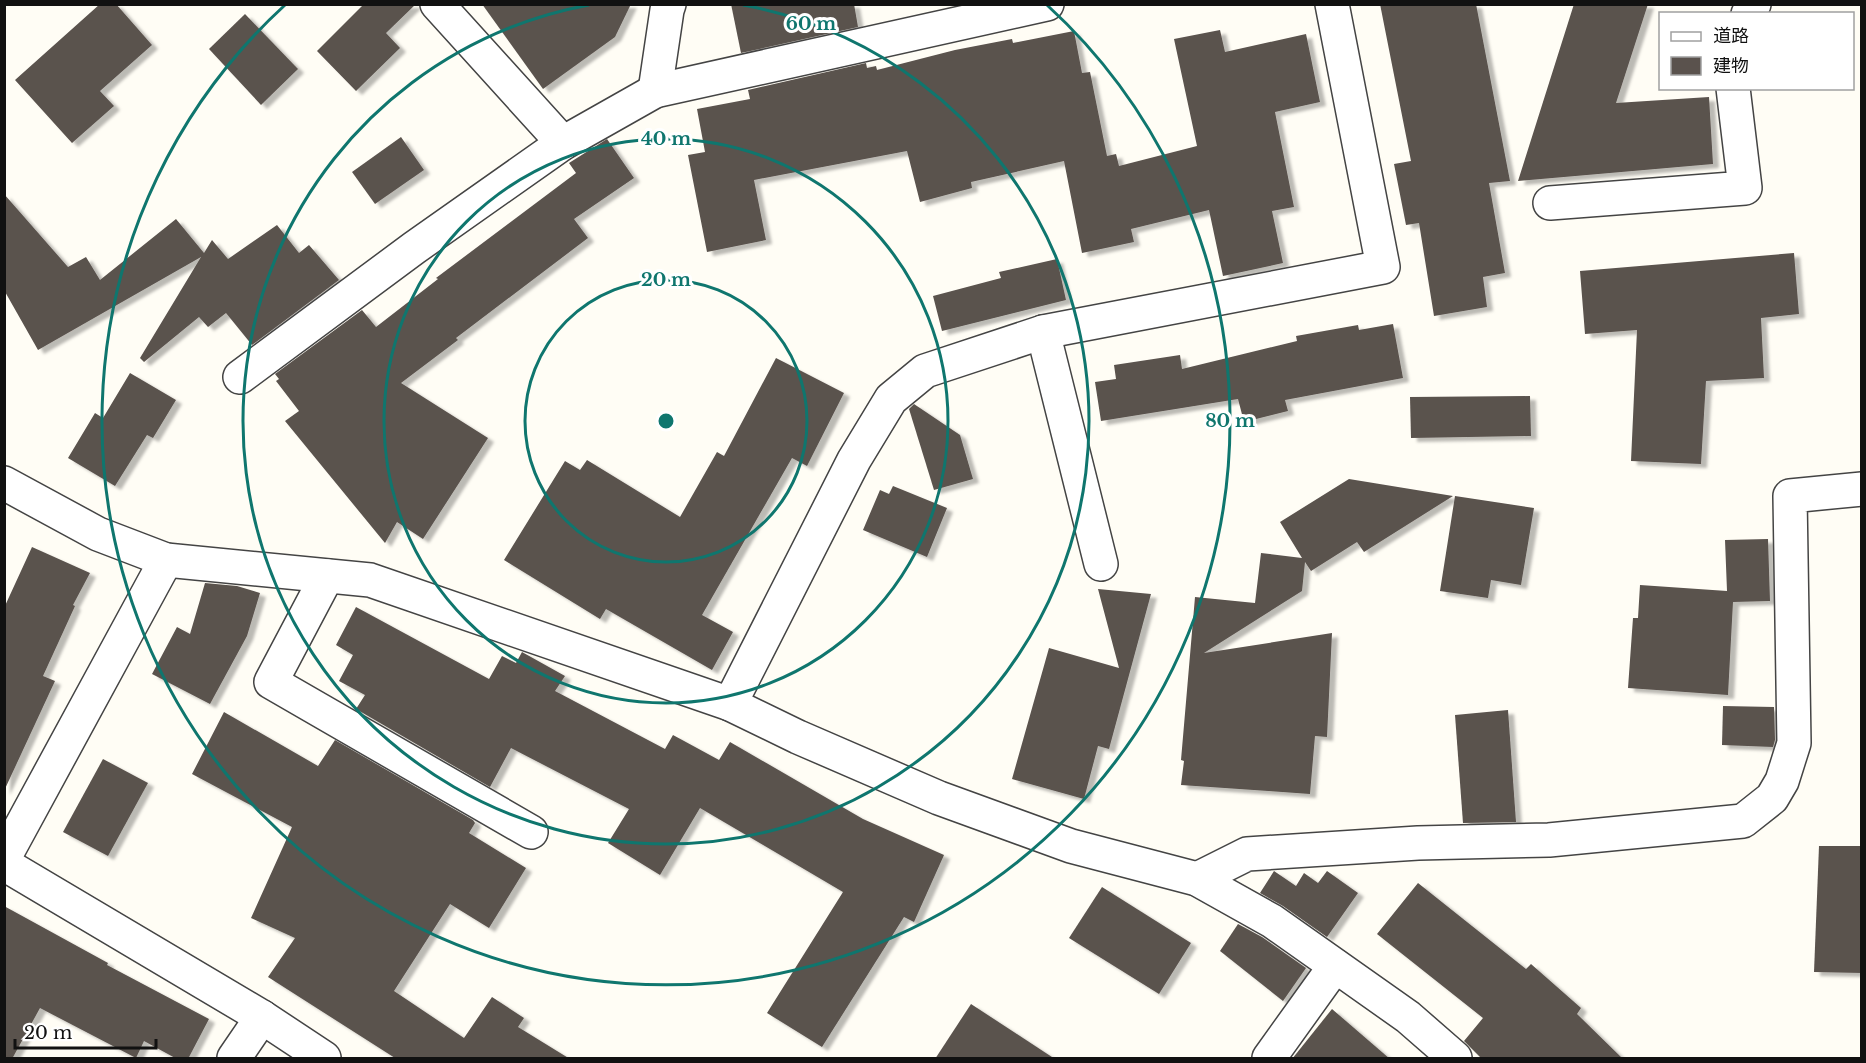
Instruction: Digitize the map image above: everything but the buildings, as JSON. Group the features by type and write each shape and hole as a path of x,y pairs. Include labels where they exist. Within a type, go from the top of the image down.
{"street":[{"path":"437,4 563,143"},
{"path":"655,91 669,4"},
{"path":"240,377 414,248 563,143 655,91 1047,4"},
{"path":"730,704 854,460 891,399 925,371 1043,332 1383,267 1332,4"},
{"path":"1550,203 1745,188 1733,90"},
{"path":"1043,332 1101,564"},
{"path":"4,483 98,534 166,560 370,580 730,704 798,737 939,798 1071,846 1197,879 1272,921 1408,1017 1455,1059"},
{"path":"1197,879 1246,854 1418,843 1549,840 1743,821 1772,798 1782,782 1794,743 1790,496 1862,489"},
{"path":"4,858 166,560"},
{"path":"327,576 271,682 531,832"},
{"path":"4,864 262,1017 324,1059"},
{"path":"1269,1059 1335,966"},
{"path":"234,1059 262,1017"}]}
